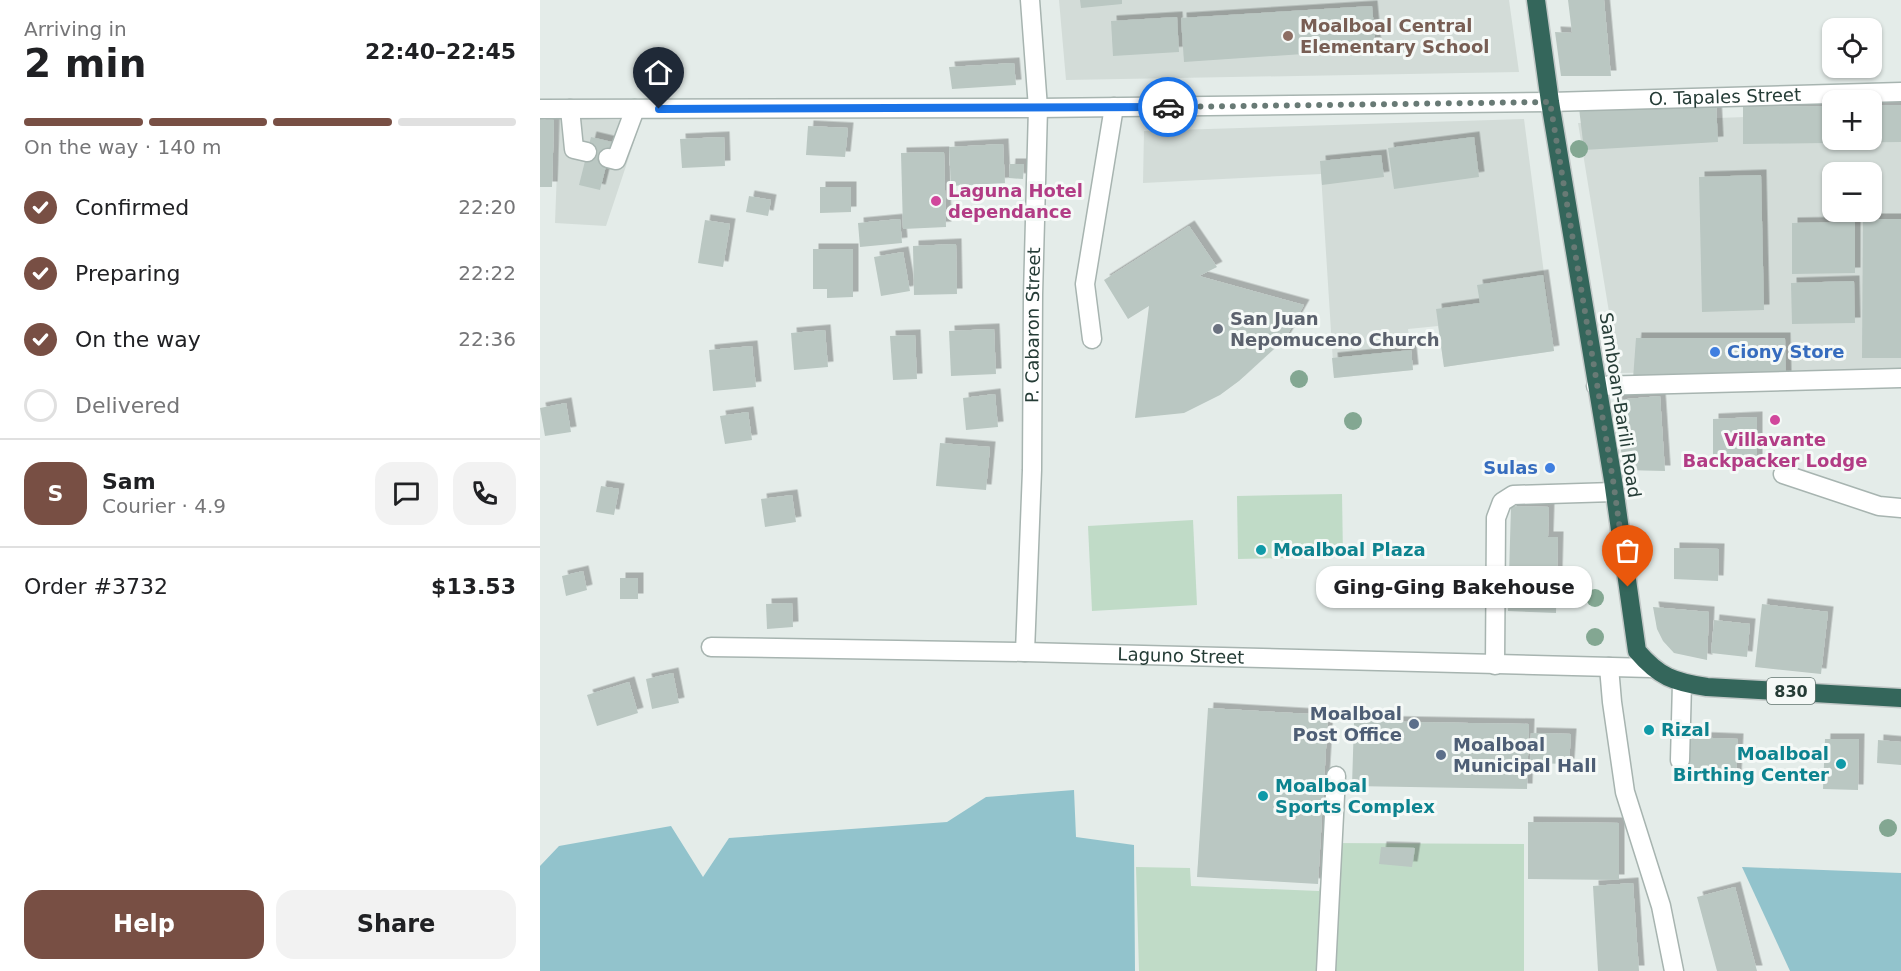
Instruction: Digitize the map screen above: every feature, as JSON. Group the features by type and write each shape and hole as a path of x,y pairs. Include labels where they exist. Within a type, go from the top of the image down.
{"highway":[{"name":"Samboan-Barili Road","path":"1536,0 1550,102 1614,492 1637,651 1652,668 1682,683 1707,687 1901,698"}],"street":[{"name":"P. Cabaron Street","path":"1024,652 1032,470 1033,295 1038,108 1030,0"},
{"name":"O. Tapales Street","path":"540,110 1038,108 1550,102 1901,92"},
{"path":"1092,339 1084,284 1114,107"},
{"path":"570,109 574,149 587,152"},
{"path":"608,158 616,160 635,109"},
{"path":"1596,386 1901,378"},
{"path":"1783,474 1879,506 1901,508"},
{"path":"1495,665 1496,518 1502,502 1514,495 1614,492"},
{"name":"Laguno Street","path":"711,647 1024,652 1652,668"},
{"path":"1609,668 1625,792 1661,906 1674,971"},
{"path":"1680,760 1682,683"},
{"path":"1326,971 1336,776"}],"shaded area":[{"name":"Moalboal Central Elementary School","path":"1059,0 1509,0 1519,72 1066,80"},
{"path":"1901,111 1901,369 1619,373 1578,123 1822,114 1822,150 1882,150 1882,130"},
{"path":"559,118 641,121 606,226 555,223"},
{"path":"1524,119 1554,351 1444,367 1438,326 1408,329 1413,370 1334,378 1321,174 1143,183 1144,131"}],"green space":[{"path":"1342,494 1343,557 1238,559 1237,496"},
{"path":"1193,520 1197,605 1092,611 1088,526"},
{"path":"1329,843 1524,844 1524,971 1139,971 1136,867 1190,868 1191,886 1319,891"}],"water":[{"path":"1074,790 1076,837 1134,845 1135,971 540,971 540,866 559,846 671,826 703,877 729,838 947,822 986,797"},
{"path":"1742,867 1901,873 1901,971 1790,971"}],"building":[{"path":"1080,0 1122,0 1122,4 1081,8"},
{"path":"1568,0 1604,0 1611,76 1561,76 1555,32 1572,33"},
{"path":"1372,6 1376,49 1184,62 1181,18"},
{"path":"1177,17 1179,52 1113,56 1111,21"},
{"path":"1014,63 1016,85 952,89 949,67"},
{"path":"1716,103 1718,142 1584,150 1579,108"},
{"path":"1882,105 1901,105 1901,142 1882,142"},
{"path":"1822,106 1822,143 1743,144 1743,107"},
{"path":"540,119 554,120 552,187 540,187"},
{"path":"808,126 848,128 845,157 806,155"},
{"path":"591,137 612,142 600,190 579,185"},
{"path":"724,137 725,166 682,168 680,139"},
{"path":"1474,137 1479,177 1394,189 1388,148"},
{"path":"1003,144 1005,183 951,186 949,147"},
{"path":"944,152 946,227 903,229 901,153"},
{"path":"1381,155 1384,177 1322,185 1320,161"},
{"path":"1010,164 1024,164 1023,179 1009,178"},
{"path":"1761,175 1764,310 1702,312 1699,177"},
{"path":"820,187 851,187 851,212 820,213"},
{"path":"749,196 771,200 768,216 746,212"},
{"path":"900,219 902,243 860,247 858,223"},
{"path":"1901,219 1901,358 1862,358 1863,222"},
{"path":"705,220 730,224 723,267 698,263"},
{"path":"1855,222 1855,273 1792,274 1792,223"},
{"name":"San Juan Nepomuceno Church","path":"1189,226 1217,267 1199,276 1304,305 1285,339 1220,395 1184,413 1135,418 1149,306 1128,319 1104,280"},
{"path":"956,244 957,294 914,295 913,246"},
{"path":"813,249 853,249 853,297 827,298 827,289 813,289"},
{"path":"903,252 910,291 881,296 874,257"},
{"path":"1543,275 1554,351 1444,367 1436,309 1480,303 1477,285"},
{"path":"1854,281 1855,323 1792,324 1791,283"},
{"path":"994,329 996,374 951,376 949,331"},
{"path":"825,330 828,367 794,370 791,333"},
{"path":"915,335 917,379 893,380 890,336"},
{"path":"1636,338 1785,338 1786,377 1633,379"},
{"path":"752,346 756,387 713,391 709,350"},
{"path":"1411,350 1413,370 1334,378 1332,358"},
{"path":"995,394 998,427 966,430 963,398"},
{"path":"1660,396 1665,471 1623,470 1616,400"},
{"path":"566,403 571,432 545,436 540,408"},
{"path":"748,412 752,440 725,444 720,416"},
{"path":"1757,417 1757,464 1713,466 1713,419"},
{"path":"940,443 990,447 986,490 936,486"},
{"path":"601,486 619,489 614,515 596,512"},
{"path":"792,495 796,522 765,527 761,499"},
{"path":"1511,506 1549,507 1548,537 1558,537 1556,613 1508,611"},
{"path":"1674,548 1719,549 1718,581 1674,579"},
{"path":"583,571 587,590 566,596 562,576"},
{"path":"620,578 638,578 638,599 620,599"},
{"path":"792,603 793,627 767,629 766,604"},
{"path":"1762,604 1828,612 1821,674 1755,667"},
{"path":"1653,607 1709,612 1707,660 1674,653 1663,641 1657,629"},
{"path":"1714,620 1750,624 1747,657 1711,653"},
{"path":"673,673 679,703 652,709 646,679"},
{"path":"629,682 638,713 597,726 587,695"},
{"name":"Moalboal Sports Complex","path":"1208,708 1328,715 1318,884 1197,877"},
{"name":"Moalboal Municipal Hall","path":"1354,721 1529,724 1527,789 1352,786"},
{"path":"1531,733 1571,734 1569,764 1530,763"},
{"path":"1688,737 1738,739 1736,779 1686,777"},
{"name":"Moalboal Birthing Center","path":"1825,739 1859,739 1858,790 1823,789"},
{"path":"1878,740 1901,742 1901,765 1877,763"},
{"path":"1528,822 1619,823 1619,880 1528,879"},
{"path":"1381,847 1415,848 1412,867 1379,864"},
{"path":"1633,883 1639,971 1598,971 1593,886"},
{"path":"1735,887 1757,971 1717,971 1697,897"}],"way so far":[{"path":"1168,107 1550,102 1598,402 1613,480 1628,587"}],"place":[{"name":"Moalboal Central Elementary School","path":"1288,36"},
{"name":"Laguna Hotel dependance","path":"936,201"},
{"name":"San Juan Nepomuceno Church","path":"1218,329"},
{"name":"Ciony Store","path":"1715,352"},
{"name":"Villavante Backpacker Lodge","path":"1775,420"},
{"name":"Sulas","path":"1550,468"},
{"name":"Moalboal Plaza","path":"1261,550"},
{"name":"Ging-Ging Bakehouse","path":"1628,587"},
{"name":"Moalboal Post Office","path":"1414,724"},
{"name":"Rizal","path":"1649,730"},
{"name":"Moalboal Municipal Hall","path":"1441,755"},
{"name":"Moalboal Birthing Center","path":"1841,764"},
{"name":"Moalboal Sports Complex","path":"1263,796"}],"route":[{"path":"659,109 1168,107"}]}
